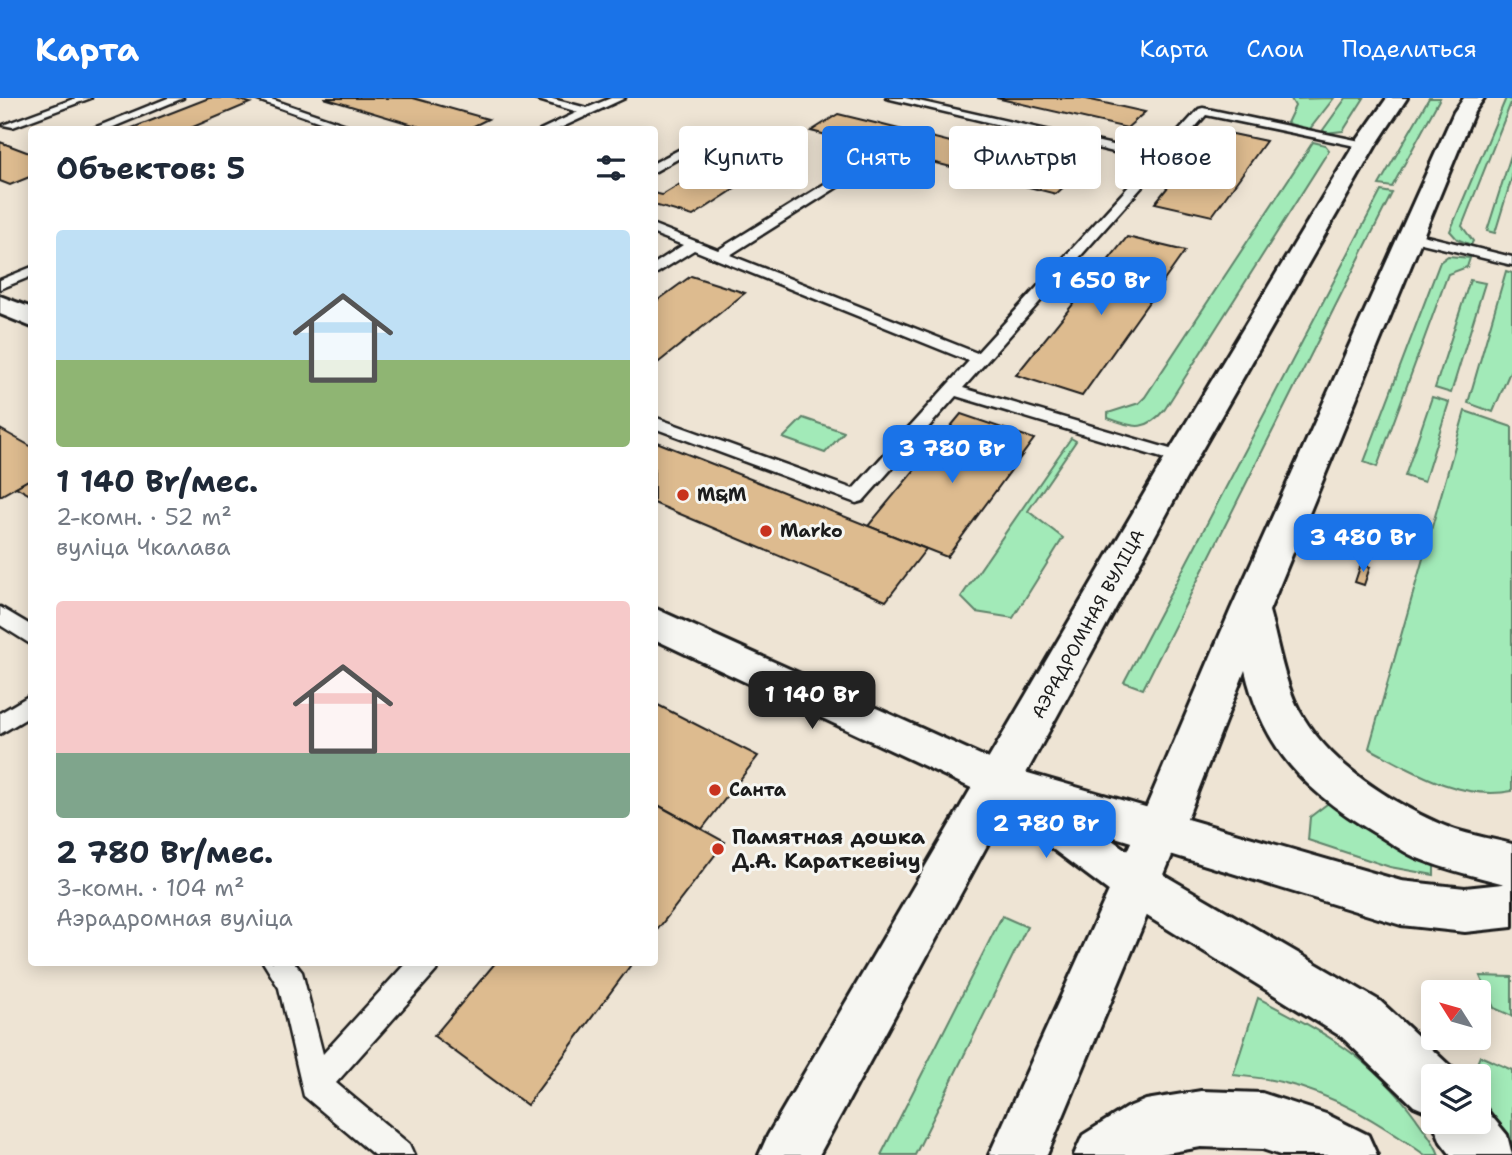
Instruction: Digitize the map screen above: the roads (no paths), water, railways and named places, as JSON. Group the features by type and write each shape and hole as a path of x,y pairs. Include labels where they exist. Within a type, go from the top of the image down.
{"main road":[{"name":"АЭРАДРОМНАЯ ВУЛІЦА","path":"788,1155 1181,458 1365,145 1397,98"},
{"path":"1018,1155 1160,830 1250,609 1410,236 1464,112 1474,98"},
{"path":"0,304 28,317"},
{"path":"1250,609 1269,686 1286,726 1318,769 1354,798 1430,842 1512,865"},
{"path":"658,624 997,782 1401,903 1465,910 1512,905"},
{"path":"997,782 1135,883 1361,1020 1421,1076"},
{"path":"1103,1155 1146,1128 1201,1119 1262,1121 1326,1142 1348,1155"},
{"path":"1470,1134 1487,1155"}],"lane":[{"path":"5,124 86,98"},
{"path":"104,126 178,98"},
{"path":"257,98 344,126"},
{"path":"537,98 586,111"},
{"path":"554,126 620,98"},
{"path":"891,98 1115,149"},
{"path":"1190,126 1203,111 1365,145"},
{"path":"308,126 323,119"},
{"path":"5,124 28,133"},
{"path":"658,166 679,154"},
{"path":"721,254 825,189"},
{"path":"658,424 856,498 1133,189"},
{"path":"658,230 980,360"},
{"path":"1410,236 1512,261"},
{"path":"658,268 694,244"},
{"path":"0,285 28,273"},
{"path":"954,390 1181,458"},
{"path":"0,615 28,634"},
{"path":"0,725 28,706"},
{"path":"279,966 292,982 315,1086 398,1155"},
{"path":"315,1086 421,966"}],"place":[{"name":"M&M","path":"683,495"},
{"name":"Marko","path":"766,531"},
{"name":"Санта","path":"715,790"},
{"name":"Памятная дошка Д.А. Караткевічу","path":"718,849"}]}
